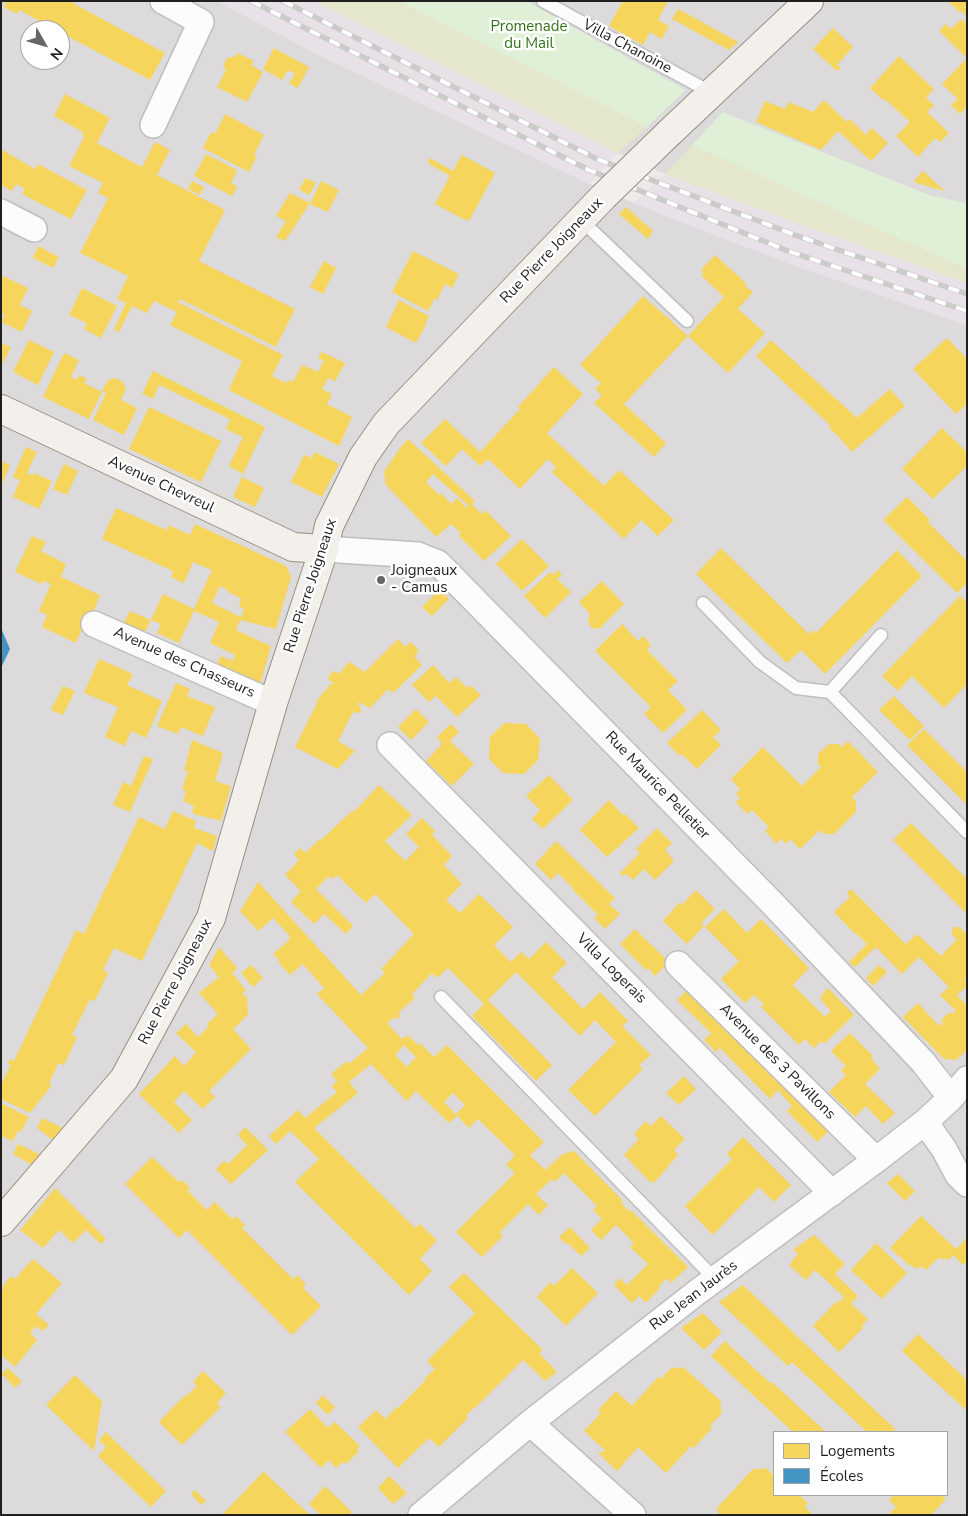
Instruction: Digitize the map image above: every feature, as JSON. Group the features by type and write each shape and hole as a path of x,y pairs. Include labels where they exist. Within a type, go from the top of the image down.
{"street":[{"path":"153,125 201,22 163,1"},
{"name":"Rue Pierre Joigneaux","path":"1,1222 124,1079 212,918 273,703 324,549 329,526 362,457 386,424 603,197 669,132 809,1"},
{"path":"1,212 34,229"},
{"name":"Avenue Chevreul","path":"1,409 293,547 324,549"},
{"name":"Rue Maurice Pelletier","path":"324,549 418,555 438,563 779,910 923,1062 951,1098"},
{"name":"Avenue des Chasseurs","path":"94,624 273,703"},
{"name":"Villa Logerais","path":"390,745 832,1193"},
{"name":"Avenue des 3 Pavillons","path":"678,964 876,1160"},
{"name":"Rue Jean Jaurès","path":"421,1515 530,1423 715,1279 925,1122 951,1098 967,1079"},
{"path":"925,1122 944,1149 958,1175 967,1184"},
{"path":"530,1423 633,1515"}],"lane":[{"name":"Villa Chanoine","path":"543,1 712,93"},
{"path":"581,220 687,321"},
{"path":"703,603 760,662 796,688 830,692 967,832"},
{"path":"830,692 881,635"},
{"path":"441,997 715,1279"}],"shaded area":[{"path":"1,1 217,1 321,56 590,184 782,261 967,325 967,1515 1,1515"},
{"path":"217,1 315,1 618,153 590,184 321,56"},
{"path":"315,1 967,1 967,283 665,174 618,153"},
{"path":"665,174 967,283 967,325 782,261 634,203"}],"green space":[{"path":"315,1 398,1 647,127 618,153"},
{"name":"Promenade du Mail","path":"398,1 526,1 686,90 647,127"},
{"path":"723,112 929,195 967,203 967,269 692,145"},
{"path":"692,145 967,269 967,283 665,174"}],"building: Logements":[{"path":"3,1 69,1 165,53 150,80 70,37 70,20 38,20 19,10 17,14 4,7 6,3"},
{"path":"623,1 668,1 658,20 669,26 662,39 650,32 643,45 609,26"},
{"path":"948,1 967,1 967,16 961,11 960,13"},
{"path":"678,9 738,42 729,50 672,19"},
{"path":"961,19 967,24 967,58 939,31 946,24 951,29"},
{"path":"833,28 853,47 837,65 841,68 837,71 813,49"},
{"path":"274,48 309,67 298,88 289,83 295,74 288,70 282,80 263,69"},
{"path":"238,53 254,61 251,65 263,72 247,102 217,87 226,70 223,66 227,58 235,57"},
{"path":"899,56 934,89 926,98 934,105 927,112 949,133 940,142 935,138 918,157 896,136 910,122 870,88"},
{"path":"967,58 967,107 960,114 951,105 958,99 942,84"},
{"path":"65,94 110,118 97,143 142,167 155,142 170,150 157,175 225,210 199,261 295,309 276,347 180,299 178,302 283,355 272,376 286,383 288,380 293,382 302,365 318,372 324,361 318,358 322,352 345,363 335,381 328,378 322,389 332,394 327,404 352,417 339,446 229,390 242,361 170,325 177,312 154,301 147,313 132,306 119,332 114,330 126,303 117,299 128,276 80,253 108,198 98,193 103,183 69,166 84,137 82,135 83,132 54,116"},
{"path":"824,100 847,122 850,119 866,135 872,128 888,143 871,161 838,131 821,150 756,122 765,101 785,109 789,102 813,112"},
{"path":"225,114 264,135 254,155 257,156 249,172 203,148 211,132 215,134"},
{"path":"1,149 35,169 38,164 87,190 71,219 22,194 25,189 16,184 12,191 1,185"},
{"path":"206,154 237,170 231,183 237,187 232,196 194,176"},
{"path":"462,155 495,173 469,221 435,204 450,176 428,163 430,158 453,171"},
{"path":"923,171 945,191 913,182"},
{"path":"306,178 316,183 309,195 299,189"},
{"path":"192,181 204,187 200,195 188,189"},
{"path":"321,181 339,190 328,212 310,204"},
{"path":"290,193 310,203 285,241 276,237 286,221 276,216"},
{"path":"626,207 653,231 648,239 619,214"},
{"path":"38,246 59,257 53,268 33,258"},
{"path":"413,251 459,274 452,288 445,284 437,300 435,298 428,311 392,292"},
{"path":"715,255 747,284 745,286 753,292 738,309 765,333 728,373 688,336 724,297 701,275 704,272 701,270"},
{"path":"324,261 336,268 323,294 310,287"},
{"path":"1,275 28,288 20,305 32,311 22,332 1,322 5,315 1,313"},
{"path":"82,288 117,306 101,338 84,329 87,323 69,315"},
{"path":"643,296 688,336 624,404 666,443 654,457 594,403 602,395 595,389 601,383 580,365"},
{"path":"399,300 429,316 416,343 386,327"},
{"path":"947,338 967,359 967,404 956,414 913,369"},
{"path":"29,340 54,352 38,385 13,372"},
{"path":"771,340 857,418 890,389 905,406 852,452 829,428 831,426 756,356"},
{"path":"1,343 11,347 1,367"},
{"path":"64,353 79,360 71,377 77,380 79,375 87,379 84,383 102,392 89,419 43,397"},
{"path":"554,367 583,394 547,433 604,486 619,470 674,520 658,536 641,520 624,539 552,472 556,467 548,459 520,489 488,459 480,466 462,449 446,466 421,443 445,419 480,452 520,409 518,407"},
{"path":"153,371 265,427 243,474 229,466 243,437 226,429 230,419 159,385 153,399 142,394"},
{"path":"116,378 123,382 126,389 121,400 137,408 124,435 93,420 106,393 102,391 108,380"},
{"path":"149,407 221,441 201,482 129,449"},
{"path":"942,428 967,452 967,466 933,499 902,469"},
{"path":"408,439 475,501 472,504 481,514 485,510 511,536 484,561 459,536 461,533 451,524 436,537 386,485 384,472","holes":["433,474 469,506 467,508 457,498 451,504 441,493 439,495 426,482"]},
{"path":"26,447 37,452 27,473 33,476 34,473 52,481 39,509 13,497 20,480 13,477"},
{"path":"315,452 339,464 322,497 291,482 304,455 312,458"},
{"path":"1,461 10,465 1,486"},
{"path":"64,464 78,471 67,495 53,489"},
{"path":"242,477 264,488 255,507 233,497"},
{"path":"907,497 930,520 928,522 967,561 967,583 957,593 883,520"},
{"path":"116,508 167,530 169,525 190,535 195,524 286,566 291,577 276,629 240,620 236,630 271,646 258,692 214,672 221,656 233,661 235,655 210,643 219,622 194,611 179,643 157,633 161,624 151,620 163,594 194,609 212,570 193,562 184,583 171,577 173,571 102,539","holes":["220,586 228,590 228,592 241,598 239,606 244,609 241,617 212,603"]},
{"path":"32,536 46,542 41,551 66,564 61,577 100,595 91,618 87,617 76,643 42,627 47,615 39,611 51,584 43,581 42,584 15,572"},
{"path":"522,539 549,566 522,591 496,564"},
{"path":"721,548 809,634 813,630 816,633 897,550 922,576 825,674 801,650 787,663 696,574"},
{"path":"558,570 562,575 557,579 571,592 545,618 524,596 550,572 553,575"},
{"path":"602,581 624,604 600,628 595,629 591,627 588,621 590,614 579,602"},
{"path":"439,590 449,599 432,616 422,607"},
{"path":"960,596 967,603 967,684 944,708 912,676 898,691 882,676"},
{"path":"130,611 151,620 141,640 120,631"},
{"path":"622,624 638,641 643,636 651,645 647,650 678,681 668,690 687,710 663,733 644,714 651,707 595,651"},
{"path":"398,639 405,647 412,643 418,649 418,653 414,656 422,665 393,693 388,689 370,708 358,702 361,712 353,712 338,741 355,751 338,769 295,747 318,701 316,701 331,684 335,683 328,678 331,673 335,671 339,674 349,662 365,672"},
{"path":"99,659 133,674 127,685 162,701 146,738 131,731 125,746 105,737 118,707 84,693"},
{"path":"433,665 449,683 456,677 467,688 470,685 481,695 457,717 436,696 429,702 412,685"},
{"path":"176,683 190,689 187,696 215,707 203,736 181,727 178,734 157,726"},
{"path":"63,686 75,691 63,715 51,710"},
{"path":"894,696 924,726 910,740 879,710"},
{"path":"416,709 429,722 411,740 398,727"},
{"path":"702,710 721,730 713,737 721,745 697,769 682,754 680,756 667,743"},
{"path":"504,723 526,724 540,739 538,760 524,774 503,773 489,759 490,737"},
{"path":"451,724 459,732 450,741 474,764 452,786 426,761 442,744 437,737"},
{"path":"924,729 967,772 967,805 907,745"},
{"path":"192,740 223,753 215,781 231,786 221,821 194,814 192,812 194,806 183,801 186,791 182,789 188,771 184,770"},
{"path":"848,741 878,772 852,797 856,802 856,812 834,834 824,834 820,830 800,849 790,839 786,844 781,839 777,844 765,831 769,827 752,810 747,814 736,802 740,798 736,794 740,789 731,779 763,747 802,786 821,767 818,764 818,754 829,744 839,744 842,747"},
{"path":"144,756 153,759 130,812 113,805 123,782 131,786"},
{"path":"549,775 573,800 543,829 532,819 540,810 526,796"},
{"path":"379,785 412,815 385,841 405,861 419,847 406,834 422,818 435,831 432,835 452,856 444,865 462,884 446,900 460,913 479,894 513,927 494,945 511,962 521,952 529,959 546,942 567,963 552,977 583,1009 600,992 628,1021 622,1026 651,1055 639,1065 643,1069 595,1116 568,1090 616,1042 595,1020 580,1036 516,972 488,1000 552,1065 536,1081 472,1016 484,1004 448,968 437,978 432,973 412,994 415,997 413,1000 398,1013 401,1016 397,1019 395,1017 387,1023 402,1039 408,1035 418,1045 420,1043 434,1057 447,1045 544,1142 530,1155 545,1170 563,1154 574,1151 623,1201 621,1203 630,1212 631,1210 688,1267 671,1283 667,1278 646,1303 639,1296 632,1303 614,1285 620,1278 627,1285 648,1264 630,1247 634,1243 616,1225 601,1240 591,1230 602,1219 593,1210 597,1206 564,1173 555,1182 552,1179 536,1194 548,1205 539,1215 528,1204 500,1232 503,1236 482,1257 456,1232 515,1173 506,1165 515,1155 478,1119 469,1128 456,1114 465,1105 453,1093 444,1102 457,1116 449,1123 416,1091 407,1101 371,1064 349,1082 358,1093 314,1128 415,1228 420,1224 437,1240 420,1259 432,1271 409,1295 295,1182 319,1159 290,1131 276,1144 269,1136 298,1110 305,1118 337,1092 332,1086 337,1081 331,1074 347,1061 349,1064 368,1048 317,994 324,988 303,964 290,975 278,962 280,961 273,954 288,941 290,936 273,918 258,931 240,911 258,882 361,995 385,973 381,969 414,934 375,894 366,903 337,875 333,879 329,876 316,889 353,926 346,934 324,914 314,924 291,902 301,891 285,875 299,860 294,854 300,848 305,853 353,810 354,812","holes":["404,1045 416,1057 407,1067 395,1055"]},
{"path":"609,800 639,828 607,857 580,830"},
{"path":"173,811 196,821 194,828 217,836 213,851 197,843 142,961 114,948 103,970 108,973 95,1001 90,999 72,1035 77,1037 64,1065 58,1063 49,1084 52,1085 30,1113 1,1099 1,1085 11,1065 8,1064 10,1059 14,1061 76,930 84,934 139,817 165,829"},
{"path":"911,823 967,879 967,910 965,912 893,840"},
{"path":"657,828 672,843 665,850 674,861 655,880 644,869 633,880 626,874 623,876 620,873 640,853 636,849"},
{"path":"556,841 615,898 609,904 620,914 605,929 594,918 598,915 558,873 551,880 535,864"},
{"path":"851,889 906,944 917,934 941,956 957,939 952,935 952,930 955,927 959,927 967,934 967,976 964,979 967,986 957,995 967,1005 967,1050 956,1060 944,1059 903,1017 918,1003 939,1026 943,1022 941,1020 950,1012 952,1014 956,1011 940,995 949,987 919,957 902,974 876,947 855,967 849,962 867,944 834,912 850,897 847,893"},
{"path":"696,890 715,909 701,923 704,926 687,944 663,921 680,902 682,905"},
{"path":"724,909 747,933 761,919 809,968 793,985 825,1017 831,1011 821,1000 821,996 828,988 854,1015 824,1044 821,1041 814,1048 805,1039 799,1045 761,1007 764,1004 754,995 745,1003 721,979 739,961 705,927"},
{"path":"635,929 669,962 655,976 648,968 646,970 620,944"},
{"path":"219,947 237,968 232,973 246,990 242,993 247,998 248,1015 233,1029 251,1049 209,1091 215,1097 203,1109 184,1091 174,1102 192,1120 179,1133 139,1094 175,1056 184,1066 196,1052 176,1033 186,1024 198,1037 209,1026 207,1024 218,1014 199,993 219,977 209,965"},
{"path":"251,965 263,978 253,987 241,973"},
{"path":"879,965 887,972 873,986 866,978"},
{"path":"692,985 834,1126 817,1142 787,1111 792,1106 778,1090 770,1099 720,1048 716,1052 704,1040 711,1033 677,1000"},
{"path":"850,1033 873,1056 871,1058 880,1069 865,1084 895,1113 883,1124 866,1106 855,1117 829,1092 846,1075 841,1070 846,1066 831,1051"},
{"path":"684,1076 696,1089 679,1105 666,1093"},
{"path":"1,1103 29,1117 21,1132 18,1131 13,1141 1,1136"},
{"path":"661,1116 685,1139 674,1150 678,1155 655,1182 650,1182 624,1155 639,1139 634,1134 646,1121 651,1126"},
{"path":"42,1118 63,1128 53,1140 37,1128"},
{"path":"245,1127 268,1150 231,1184 216,1169 224,1161 228,1164 247,1145 238,1135"},
{"path":"743,1137 791,1185 774,1202 759,1187 713,1235 685,1206 732,1159 727,1154"},
{"path":"18,1144 41,1155 32,1165 13,1154"},
{"path":"152,1157 179,1182 182,1180 190,1188 188,1191 207,1210 215,1202 232,1219 236,1216 245,1225 242,1228 293,1279 297,1275 306,1284 303,1288 321,1306 292,1335 187,1230 179,1238 125,1184"},
{"path":"898,1174 915,1191 905,1201 887,1183"},
{"path":"55,1188 106,1239 101,1244 86,1230 73,1243 59,1230 43,1248 20,1230"},
{"path":"921,1216 956,1249 967,1238 967,1261 963,1265 953,1255 949,1260 938,1258 926,1270 921,1266 917,1269 910,1266 890,1248"},
{"path":"570,1227 590,1248 581,1256 559,1237"},
{"path":"814,1235 845,1264 835,1274 858,1296 851,1304 868,1319 862,1326 863,1328 839,1352 813,1326 837,1301 839,1303 844,1297 815,1270 806,1280 789,1265 798,1254 793,1250"},
{"path":"876,1243 907,1273 882,1299 851,1270"},
{"path":"33,1259 62,1283 36,1314 49,1325 43,1331 36,1326 30,1333 37,1340 15,1367 1,1355 1,1291 11,1276 15,1279"},
{"path":"572,1268 598,1293 566,1326 537,1297 550,1282 554,1286"},
{"path":"464,1273 543,1350 539,1353 557,1372 545,1381 523,1360 474,1407 466,1416 468,1418 439,1447 429,1438 398,1468 358,1427 376,1410 385,1419 398,1408 435,1369 427,1361 475,1313 449,1287"},
{"path":"743,1285 895,1429 893,1431 866,1431 792,1362 788,1366 719,1302"},
{"path":"703,1313 722,1332 704,1350 681,1328"},
{"path":"918,1334 967,1380 967,1411 902,1351"},
{"path":"725,1341 825,1431 792,1431 711,1356"},
{"path":"672,1367 683,1367 722,1402 720,1404 722,1413 710,1426 712,1428 694,1448 691,1446 666,1473 638,1447 617,1471 598,1453 600,1451 602,1453 605,1450 584,1431 601,1413 598,1410 616,1391 632,1406 658,1377 661,1379"},
{"path":"8,1368 22,1381 15,1388 3,1375 1,1377 1,1371 3,1373"},
{"path":"203,1371 226,1393 217,1403 221,1407 182,1445 159,1422 184,1396 197,1386 193,1382"},
{"path":"75,1375 102,1401 94,1451 46,1405"},
{"path":"323,1395 335,1407 328,1415 316,1403"},
{"path":"310,1409 328,1428 335,1422 360,1446 357,1449 359,1451 346,1464 343,1462 336,1468 329,1460 321,1468 285,1432"},
{"path":"106,1432 166,1491 151,1507 98,1456 106,1447 99,1440"},
{"path":"765,1467 773,1475 773,1496 800,1496 808,1503 805,1507 813,1515 719,1515 717,1508 754,1468 764,1469"},
{"path":"264,1472 310,1515 222,1515"},
{"path":"389,1476 407,1493 393,1504 378,1488"},
{"path":"325,1486 352,1512 349,1515 321,1515 309,1504"},
{"path":"195,1490 206,1501 201,1505 191,1494"},
{"path":"893,1496 943,1496 946,1499 931,1515 888,1515 896,1507 889,1500"}],"building: Écoles":[{"path":"1,628 10,649 1,668"}],"railway":[{"path":"251,1 589,170 788,251 967,311"},
{"path":"283,1 597,159 795,235 967,294"}],"place":[{"name":"Joigneaux - Camus","path":"381,580"}]}
